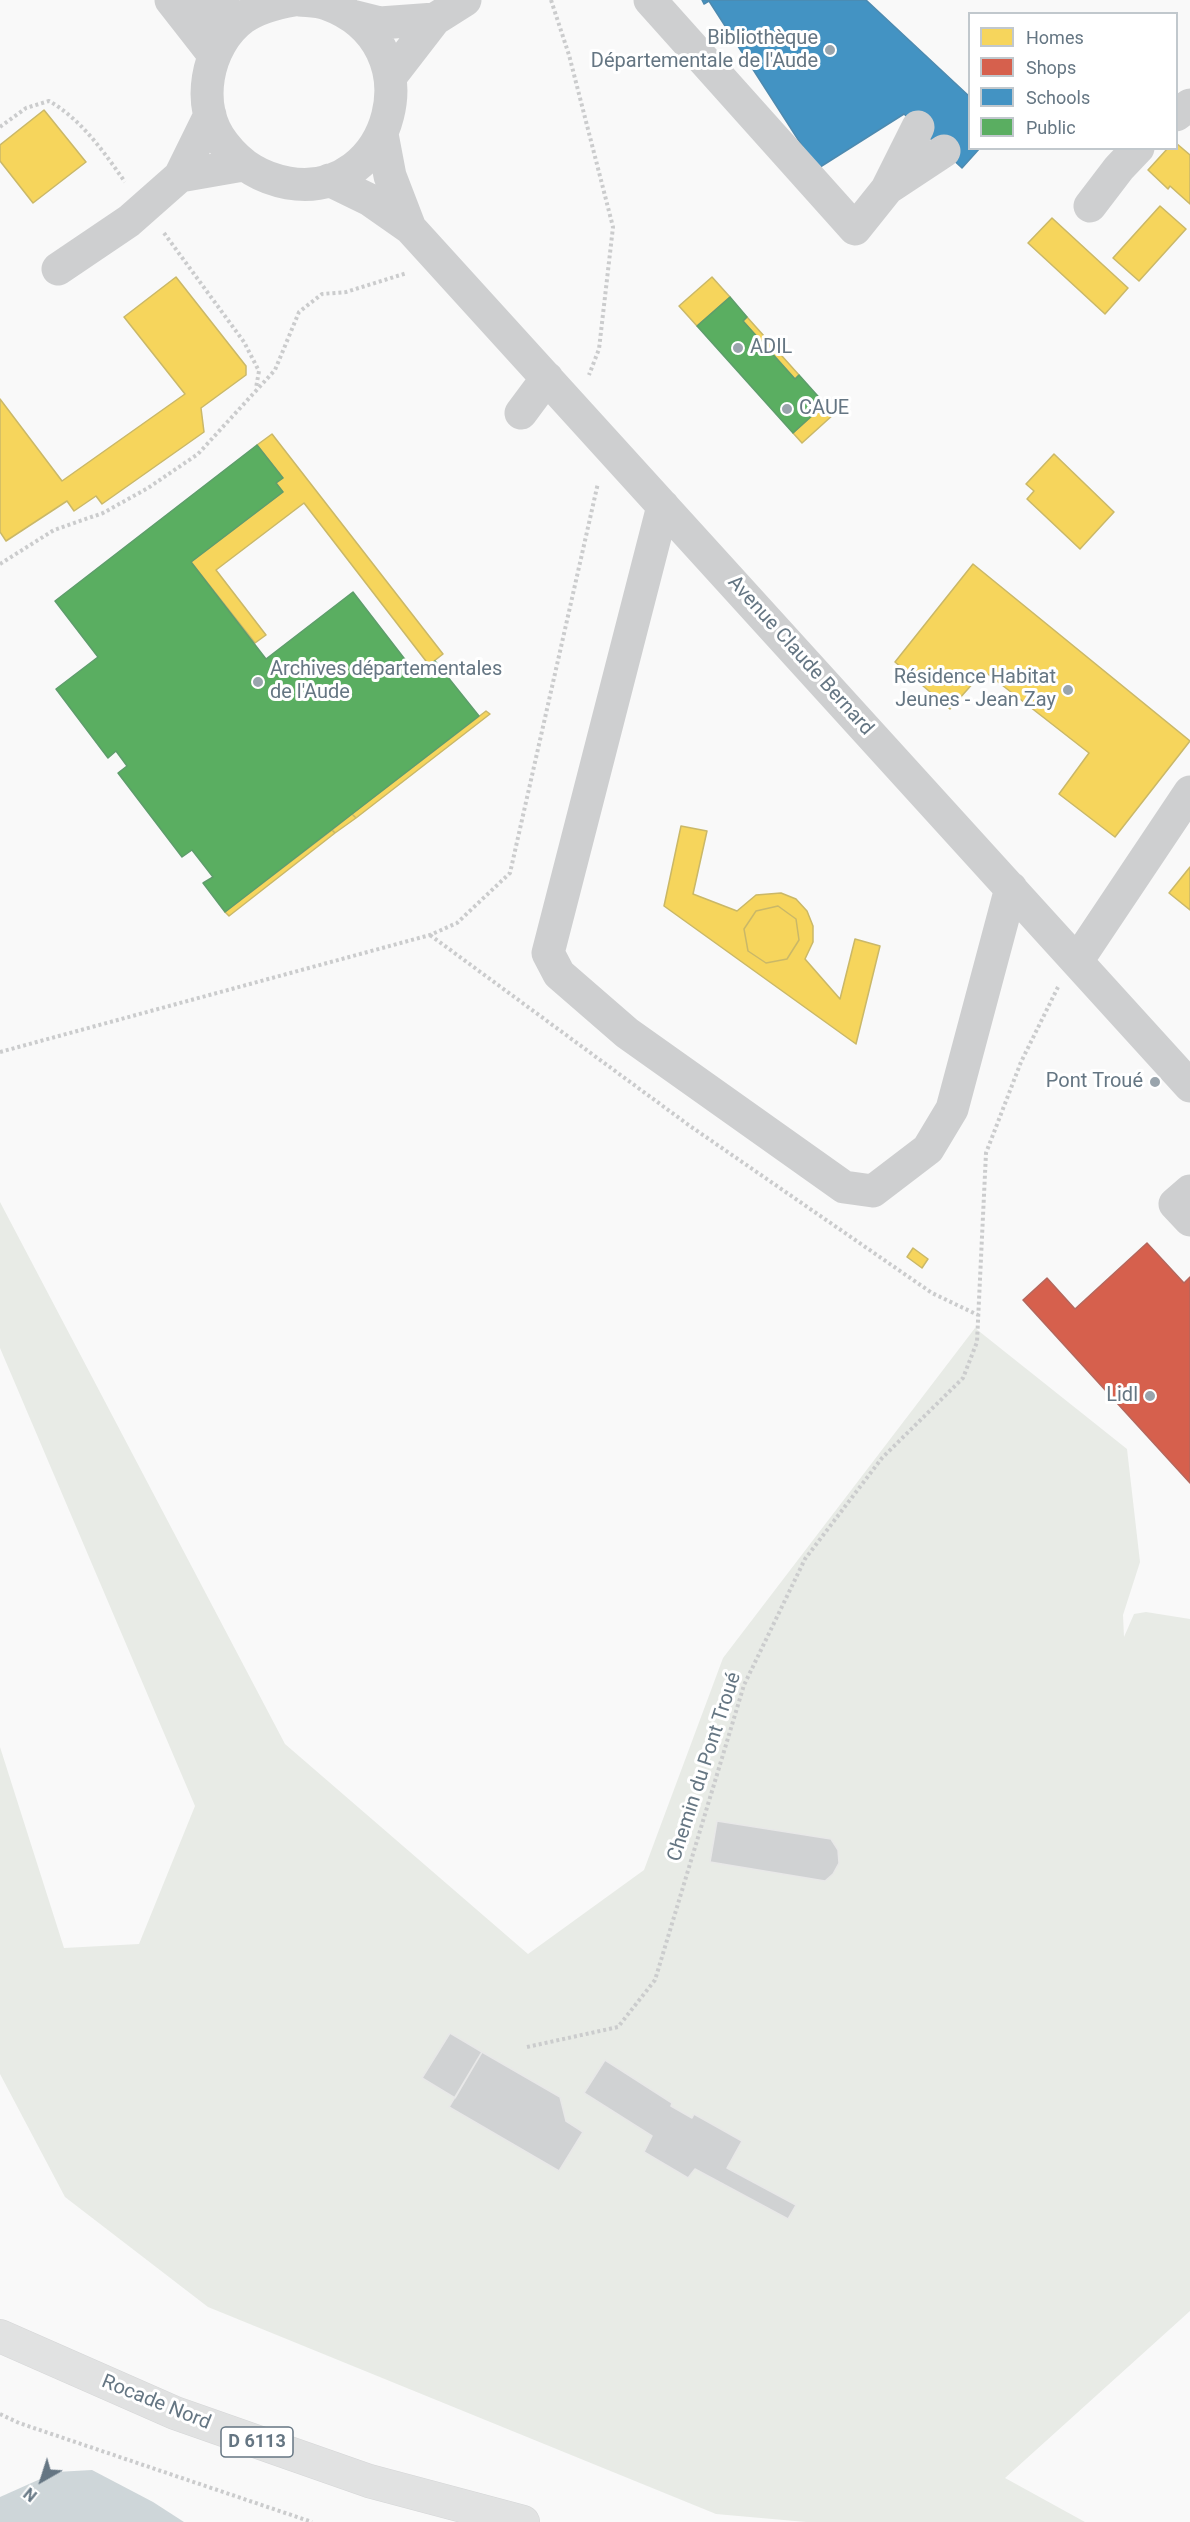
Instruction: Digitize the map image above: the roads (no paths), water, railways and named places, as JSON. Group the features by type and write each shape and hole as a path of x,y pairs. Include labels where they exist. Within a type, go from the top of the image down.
{"main road":[{"name":"Rocade Nord","path":"0,2336 175,2414 369,2481 523,2522"}],"street":[{"path":"172,0 243,18"},
{"path":"172,0 214,56"},
{"path":"294,0 268,4 243,18 226,35 214,56 207,85 210,115 222,142 243,165 269,180 299,185 329,180 351,169 363,159 382,134 391,106 391,76 383,53 370,32 352,16"},
{"path":"300,0 325,3 352,16 380,23 435,19"},
{"path":"391,76 435,19 465,0"},
{"path":"650,0 855,229 887,189 918,127"},
{"path":"58,269 129,220 180,176 210,115"},
{"name":"Avenue Claude Bernard","path":"382,134 390,176 410,228"},
{"path":"1090,206 1136,150"},
{"path":"887,189 944,151"},
{"path":"180,176 243,165"},
{"name":"Avenue Claude Bernard","path":"329,180 370,200 410,228 1190,1086"},
{"path":"521,413 547,378"},
{"path":"663,506 549,953 559,974 627,1033 844,1187 873,1191 928,1149 952,1109 1011,888"},
{"path":"1077,961 1190,792"},
{"path":"1190,1191 1175,1204 1190,1220"}],"place":[{"name":"Bibliothèque Départementale de l'Aude","path":"830,50"},
{"name":"ADIL","path":"738,348"},
{"name":"CAUE","path":"787,409"},
{"name":"Archives départementales de l'Aude","path":"258,682"},
{"name":"Résidence Habitat Jeunes - Jean Zay","path":"1068,690"},
{"name":"Pont Troué","path":"1155,1082"},
{"name":"Lidl","path":"1150,1396"}]}
